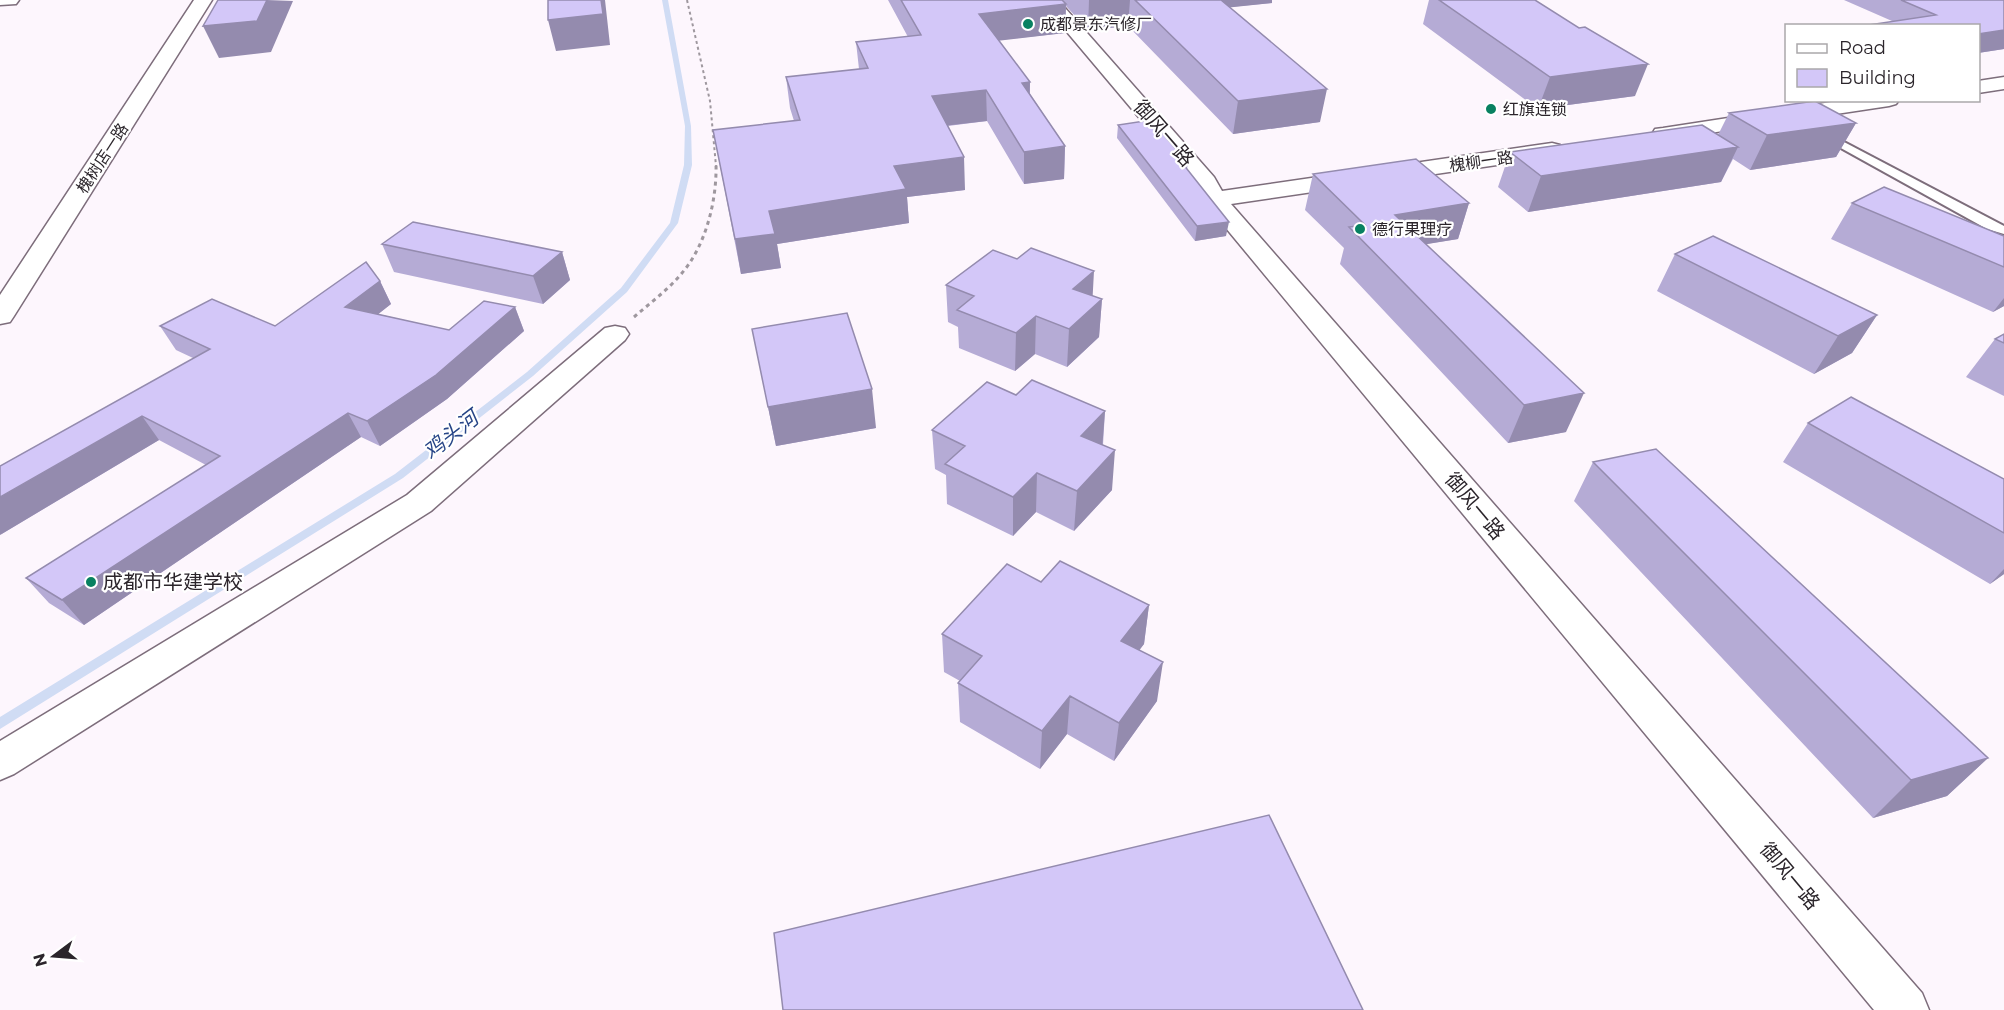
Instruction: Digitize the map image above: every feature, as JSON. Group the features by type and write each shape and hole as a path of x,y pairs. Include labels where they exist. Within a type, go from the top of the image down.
{"street":[{"path":"0,0 10,0"},
{"name":"槐树店一路","path":"0,316 203,0"},
{"name":"御风一路","path":"1049,0 1206,182 1214,200 1905,1010"},
{"path":"1981,86 2004,83"},
{"path":"1981,86 2004,95"},
{"path":"1638,138 1877,102"},
{"name":"槐柳一路","path":"1214,200 1567,148"},
{"path":"0,762 419,503 615,334"}],"lane":[{"path":"1791,116 1991,226 2004,230"}],"path":[{"path":"615,334 686,269 706,233 716,192 715,142 710,96 687,0"}],"building":[{"path":"218,0 267,0 257,21 203,26"},
{"path":"548,0 601,0 603,14 548,20"},
{"path":"901,0 1062,0 1066,4 979,14 1030,82 1022,83 1065,146 1024,152 986,90 932,96 964,157 894,166 906,189 769,211 775,234 735,239 713,130 800,120 786,77 868,68 856,42 921,35"},
{"path":"1135,0 1221,0 1327,89 1238,101"},
{"path":"1439,0 1535,0 1579,28 1585,27 1648,64 1550,77"},
{"path":"1901,0 2004,0 2004,30 1980,34 1980,24 1875,24 1936,15"},
{"path":"1817,102 1856,123 1767,135 1729,113"},
{"path":"1151,120 1188,163 1183,164 1229,222 1197,226 1118,125"},
{"path":"1702,125 1738,147 1541,176 1510,152"},
{"path":"1416,159 1469,203 1395,215 1584,393 1524,405 1349,227 1365,225 1313,174"},
{"path":"1884,187 2004,236 2004,267 1852,203"},
{"path":"413,222 562,252 533,276 382,244"},
{"path":"1713,236 1877,315 1838,336 1675,254"},
{"path":"1031,248 1094,271 1073,289 1102,299 1069,329 1036,316 1016,333 957,310 974,296 946,285 993,250 1017,259"},
{"path":"366,262 380,281 345,307 449,330 484,301 515,307 436,375 367,421 348,413 62,600 26,578 220,456 142,416 0,497 0,466 210,349 160,326 212,299 275,326"},
{"path":"847,313 872,389 768,407 752,329"},
{"path":"2004,334 2004,343 1995,339"},
{"path":"1032,380 1105,411 1081,436 1115,450 1077,491 1037,473 1013,497 945,464 965,446 932,430 987,382 1016,395"},
{"path":"1851,397 2004,479 2004,533 1808,423"},
{"path":"1656,449 1988,758 1911,780 1593,462"},
{"path":"1060,561 1149,605 1121,641 1163,662 1119,723 1070,696 1042,731 958,683 982,656 942,634 1007,564 1041,582"},
{"path":"1269,815 1363,1010 783,1010 774,933"}],"waterway":[{"name":"鸡头河","path":"0,724 399,476 530,374 624,290 674,223 688,165 688,126 665,0"}],"place":[{"name":"成都景东汽修厂","path":"1028,24"},
{"name":"红旗连锁","path":"1491,109"},
{"name":"德行果理疗","path":"1360,229"},
{"name":"成都市华建学校","path":"91,582"}]}
